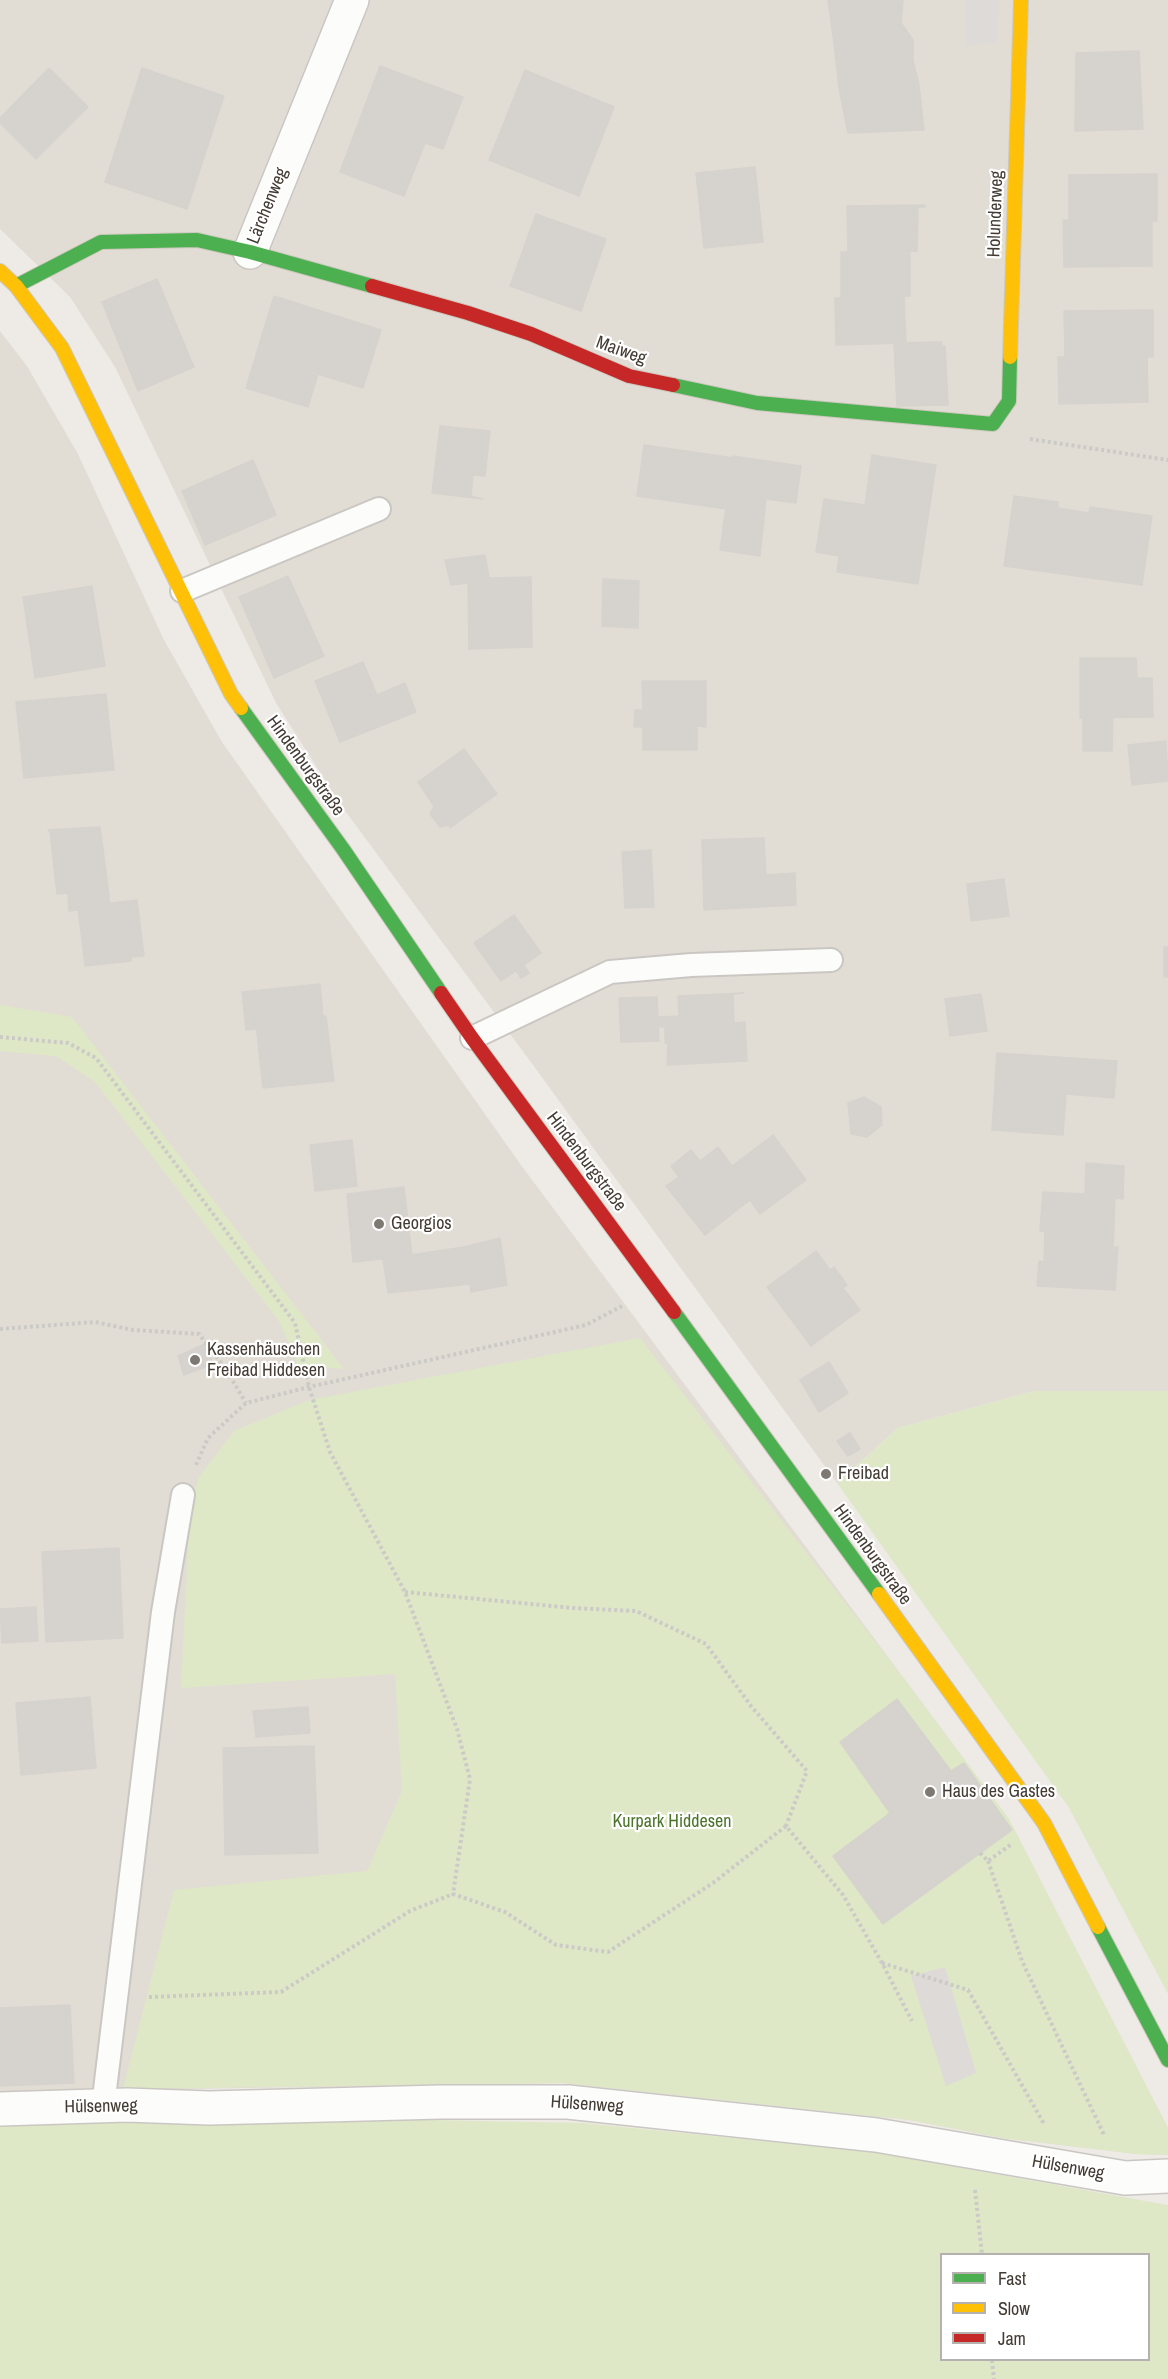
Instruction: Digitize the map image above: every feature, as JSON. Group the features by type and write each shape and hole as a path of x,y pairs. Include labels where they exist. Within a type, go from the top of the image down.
{"main road":[{"name":"Holunderweg","path":"993,424 1009,401 1021,0"},
{"name":"Lärchenweg","path":"16,286 101,242 197,240 250,252"},
{"name":"Maiweg","path":"250,252 468,313 531,334 629,376 757,403 993,424"},
{"name":"Hindenburgstraße","path":"0,271 16,286 62,348 231,694 343,849 472,1038 670,1306 1044,1823 1168,2060"}],"street":[{"name":"Lärchenweg","path":"250,252 352,0"},
{"name":"Hülsenweg","path":"0,2109 568,2102 876,2135 1125,2178 1168,2176"}],"lane":[{"path":"182,591 379,509"},
{"path":"472,1038 610,972 691,964 831,960"},
{"path":"103,2106 163,1612 183,1495"}],"path":[{"path":"993,424 1025,438 1168,460"},
{"path":"0,1037 68,1043 96,1058 295,1323 309,1387 330,1452 405,1592 458,1729 470,1779 453,1894"},
{"path":"183,1495 208,1438 246,1403 586,1325 623,1306"},
{"path":"0,1329 94,1322 133,1330 199,1334 225,1368 246,1403"},
{"path":"116,1994 146,1998 281,1992 410,1911 453,1894 505,1912 556,1945 608,1952 713,1883 786,1826 807,1771 751,1706 706,1644 636,1611 573,1608 405,1592"},
{"path":"786,1826 843,1895 912,2021"},
{"path":"988,1862 1021,1838"},
{"path":"980,1853 988,1862 1022,1961 1125,2178"},
{"path":"882,1963 968,1990 1070,2169"},
{"path":"971,2150 982,2253"},
{"path":"992,2361 994,2379"}],"shaded area":[{"path":"0,0 1168,0 1168,1391 1034,1391 898,1428 837,1483 340,804 276,703 115,367 70,297 0,229"},
{"path":"965,0 998,0 997,42 966,46"},
{"path":"0,331 27,366 78,454 164,640 222,742 521,1165 1009,1819 1168,2128 1168,2155 1136,2154 1002,2138 909,2120 563,2083 0,2092"},
{"path":"945,1967 976,2073 946,2086 911,1976"}],"green space":[{"path":"0,1005 72,1017 344,1369 298,1365 279,1321 95,1082 56,1056 0,1051"},
{"name":"Kurpark Hiddesen","path":"640,1338 902,1676 1009,1819 1168,2128 1168,2155 1136,2154 1002,2138 909,2120 563,2083 123,2089 174,1890 367,1871 402,1791 395,1674 181,1688 190,1506 199,1477 234,1431 309,1400"},
{"path":"1034,1391 1168,1391 1168,1994 1069,1808 837,1483 898,1428"},
{"path":"335,2118 583,2123 873,2152 1168,2205 1168,2379 0,2379 0,2125"}],"building":[{"path":"828,0 903,0 901,23 913,40 834,43"},
{"path":"913,40 913,61 919,85 839,88 834,43"},
{"path":"1139,51 1143,129 1075,131 1076,53"},
{"path":"380,66 463,97 443,149 425,143 404,196 340,172"},
{"path":"49,68 88,107 36,159 0,123 0,118"},
{"path":"142,68 224,96 187,209 105,182"},
{"path":"525,70 614,107 579,196 489,160"},
{"path":"919,85 924,130 848,133 839,88"},
{"path":"755,167 763,242 704,248 696,173"},
{"path":"1157,174 1157,221 1069,221 1069,175"},
{"path":"925,205 925,207 918,207 917,251 848,252 847,206"},
{"path":"536,214 606,239 581,311 510,286"},
{"path":"1063,220 1152,220 1152,266 1064,267"},
{"path":"910,251 910,296 841,298 841,252"},
{"path":"157,279 194,367 138,391 102,302"},
{"path":"274,296 381,330 363,388 318,374 308,407 246,388"},
{"path":"904,296 906,343 836,345 835,298"},
{"path":"1153,310 1153,357 1065,357 1064,311"},
{"path":"941,342 942,346 945,346 948,405 897,406 894,343"},
{"path":"1147,356 1148,402 1059,404 1058,357"},
{"path":"440,426 490,431 485,476 473,475 471,496 483,499 432,493"},
{"path":"644,445 734,458 726,509 637,496"},
{"path":"872,455 936,465 918,584 837,572 839,556 816,552 824,499 865,505"},
{"path":"733,456 801,466 796,503 766,499 760,556 720,550"},
{"path":"253,460 276,515 205,545 182,491"},
{"path":"1014,496 1058,502 1058,508 1089,513 1090,507 1152,516 1142,585 1004,566"},
{"path":"485,555 489,578 531,577 532,647 469,649 468,583 451,585 445,560"},
{"path":"288,576 324,656 274,678 239,597"},
{"path":"603,579 639,581 638,628 602,626"},
{"path":"92,586 105,666 35,678 23,597"},
{"path":"1080,658 1136,658 1137,678 1152,678 1153,717 1080,718"},
{"path":"363,662 377,695 405,683 416,712 340,742 315,681"},
{"path":"642,681 706,681 706,727 697,726 697,750 643,750 643,727 634,727 635,710 643,710"},
{"path":"106,694 114,770 24,778 16,702"},
{"path":"1083,718 1113,718 1112,751 1083,751"},
{"path":"1166,741 1168,781 1132,785 1128,745"},
{"path":"464,749 497,794 450,828 449,825 440,827 430,814 434,806 418,782"},
{"path":"100,827 110,903 78,907 79,910 69,911 68,893 57,894 48,830"},
{"path":"764,838 766,875 795,873 796,905 704,910 702,840"},
{"path":"651,850 654,907 625,908 622,852"},
{"path":"1004,879 1009,916 971,921 967,884"},
{"path":"137,900 144,956 131,957 131,961 85,966 78,907"},
{"path":"514,915 541,953 524,965 529,973 521,978 516,971 501,981 474,943"},
{"path":"1164,947 1168,947 1168,977 1164,977"},
{"path":"320,984 323,1017 256,1024 257,1029 246,1030 242,992"},
{"path":"744,993 733,994 734,1023 745,1022 747,1061 667,1065 668,1043 665,1043 665,1027 658,1027 658,1017 679,1016 678,996"},
{"path":"981,994 987,1031 950,1036 945,999"},
{"path":"657,997 659,1041 621,1042 619,998"},
{"path":"326,1016 334,1081 263,1088 256,1024"},
{"path":"997,1053 1117,1061 1114,1098 1066,1094 1063,1135 992,1130"},
{"path":"864,1097 881,1107 882,1125 867,1137 851,1134 848,1103"},
{"path":"773,1135 806,1180 760,1214 750,1200 705,1235 666,1186 679,1177 671,1166 691,1150 700,1161 718,1147 732,1166"},
{"path":"352,1140 357,1186 315,1191 310,1145"},
{"path":"1086,1163 1124,1166 1123,1199 1115,1198 1113,1247 1118,1247 1115,1290 1037,1286 1039,1261 1044,1262 1045,1231 1040,1231 1043,1192 1085,1194"},
{"name":"Georgios","path":"404,1187 412,1256 353,1262 347,1194"},
{"path":"500,1238 507,1285 471,1292 464,1247"},
{"path":"464,1247 470,1284 388,1293 383,1259"},
{"path":"816,1251 830,1270 834,1267 847,1285 843,1288 860,1310 811,1346 767,1287"},
{"name":"Kassenhäuschen Freibad Hiddesen","path":"205,1344 213,1364 184,1375 178,1356"},
{"path":"829,1362 848,1393 819,1412 800,1380"},
{"path":"850,1433 860,1449 848,1456 837,1441"},
{"path":"119,1548 123,1638 46,1642 42,1552"},
{"path":"36,1607 38,1641 2,1643 0,1609"},
{"path":"90,1697 96,1768 21,1775 16,1703"},
{"name":"Haus des Gastes","path":"897,1699 951,1771 964,1763 1012,1830 883,1924 833,1856 890,1813 840,1742"},
{"path":"308,1707 310,1733 256,1737 253,1711"},
{"path":"314,1746 318,1853 225,1855 223,1748"},
{"path":"70,2005 74,2083 0,2086 0,2008"}],"traffic: fast":[{"path":"16,286 101,242 197,240 250,252 372,286"},
{"path":"673,385 757,403 993,424 1009,401 1010,357"},
{"path":"241,708 343,849 441,993"},
{"path":"674,1312 879,1594"},
{"path":"1098,1927 1168,2060"}],"traffic: slow":[{"path":"1010,357 1021,0"},
{"path":"0,271 16,286 62,348 231,694 241,708"},
{"path":"879,1594 1044,1823 1098,1927"}],"traffic: jam":[{"path":"372,286 468,313 531,334 629,376 673,385"},
{"path":"441,993 674,1312"}],"place":[{"name":"Georgios","path":"379,1224"},
{"name":"Kassenhäuschen Freibad Hiddesen","path":"195,1360"},
{"name":"Freibad","path":"826,1474"},
{"name":"Haus des Gastes","path":"930,1792"}]}
